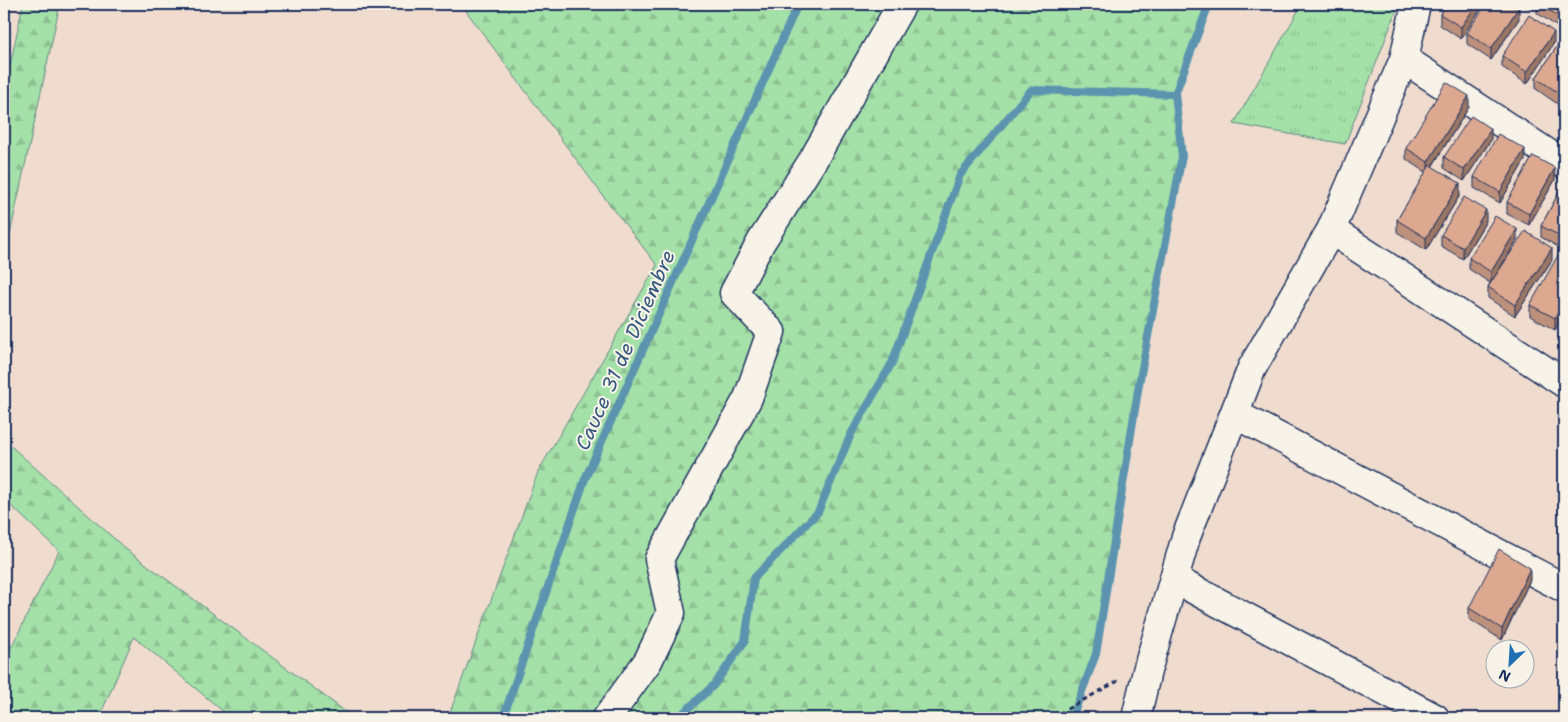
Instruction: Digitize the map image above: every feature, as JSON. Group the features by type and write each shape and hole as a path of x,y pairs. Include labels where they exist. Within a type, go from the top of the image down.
{"street":[{"path":"607,718 648,661 671,613 659,559 748,398 771,332 734,293 902,4"},
{"path":"1136,718 1147,672 1186,537 1252,368 1331,230 1404,59 1416,4"},
{"path":"1404,59 1564,164"},
{"path":"1331,230 1564,383"},
{"path":"1235,414 1561,579"},
{"path":"1174,579 1435,718"}],"path":[{"path":"1050,718 1118,681 1147,672"}],"green space":[{"path":"23,4 60,4 4,262 4,95"},
{"path":"461,4 1209,4 1175,94 1182,156 1139,384 1096,654 1072,718 448,718 538,472 657,265 604,197"},
{"path":"1302,4 1399,4 1345,144 1234,124"},
{"path":"4,440 127,550 354,718 231,718 134,637 99,718 4,718 4,662 59,551 4,499"}],"building":[{"path":"1447,4 1477,4 1461,27 1440,14"},
{"path":"1486,4 1514,4 1519,7 1491,49 1467,33"},
{"path":"1540,4 1564,4 1564,16 1562,19"},
{"path":"1529,15 1554,32 1527,72 1502,56"},
{"path":"1564,36 1564,86 1559,93 1536,78"},
{"path":"1446,82 1469,96 1428,162 1406,148"},
{"path":"1564,100 1564,111 1559,108"},
{"path":"1471,116 1491,129 1464,170 1444,157"},
{"path":"1498,134 1525,149 1500,192 1474,177"},
{"path":"1533,156 1555,168 1529,214 1507,202"},
{"path":"1430,165 1460,183 1426,238 1397,220"},
{"path":"1564,183 1564,229 1560,236 1541,226"},
{"path":"1464,197 1486,210 1463,248 1441,235"},
{"path":"1495,216 1517,229 1491,272 1469,258"},
{"path":"1525,231 1552,248 1515,305 1488,287"},
{"path":"1561,250 1564,252 1564,301 1555,318 1530,305"},
{"path":"1499,549 1530,568 1502,629 1469,608"}],"waterway":[{"name":"Cauce 31 de Diciembre","path":"503,718 585,479 798,4"},
{"path":"681,718 681,715 714,685 745,641 754,578 818,512 851,434 892,363 960,175 1031,90 1175,94 1209,4"},
{"path":"1072,718 1096,654 1139,384 1182,156 1175,94"}]}
